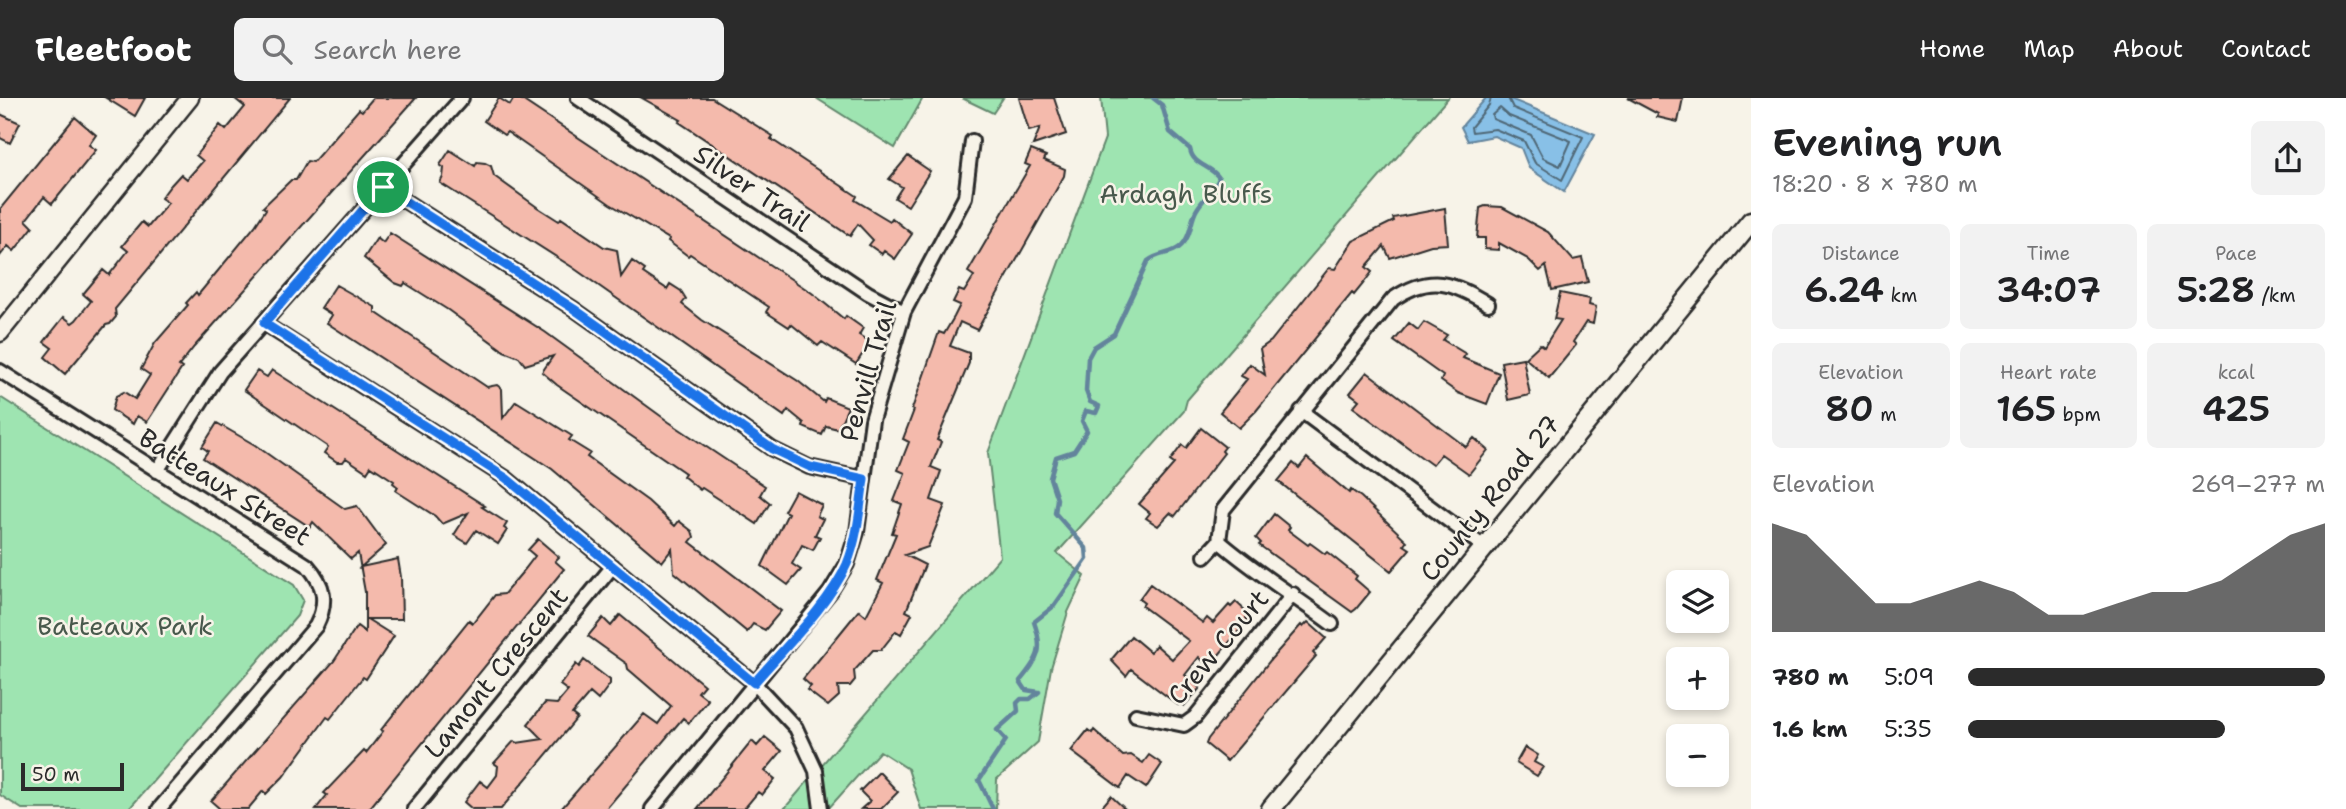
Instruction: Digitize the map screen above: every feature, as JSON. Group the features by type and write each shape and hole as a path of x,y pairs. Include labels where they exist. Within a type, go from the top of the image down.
{"main road":[{"name":"County Road 27","path":"1271,809 1751,221"}],"street":[{"path":"0,334 190,98"},
{"path":"157,471 220,372 462,98"},
{"name":"Silver Trail","path":"578,98 867,293 904,312"},
{"name":"Penvill Trail","path":"652,809 830,592 847,564 856,533 872,420 904,312 965,197 972,141"},
{"path":"383,187 574,309 772,449 810,467 864,479"},
{"path":"1205,556 1219,541 1223,510 1259,461 1393,299 1412,286 1434,283 1463,289 1488,304"},
{"path":"264,323 506,478 754,683 796,728 802,739 816,771 821,809"},
{"name":"Batteaux Street","path":"0,371 307,565 320,579 324,595 323,611 316,626 159,809"},
{"path":"1301,411 1484,547"},
{"name":"Crew Court","path":"1219,541 1238,558 1293,594 1332,624"},
{"name":"Lamont Crescent","path":"414,809 613,566"},
{"name":"Crew Court","path":"1136,715 1184,725 1195,717 1293,594"}],"green space":[{"path":"816,98 923,98 895,148"},
{"path":"962,98 1003,98 993,113"},
{"name":"Ardagh Bluffs","path":"1101,98 1448,98 1187,400 1184,411 1057,553 1085,576 1068,612 1051,668 1038,742 997,779 996,809 921,809 908,769 880,751 828,809 784,809 1000,557 988,453 1105,138"},
{"name":"Batteaux Park","path":"0,397 294,585 303,600 297,616 129,809 22,809 0,795"}],"water":[{"path":"1486,98 1508,98 1595,134 1564,192 1529,168 1521,148 1494,136 1468,141 1461,127"}],"building":[{"path":"106,98 145,98 135,116"},
{"path":"234,98 290,98 115,309 116,317 106,325 65,374 45,357 52,348 44,342 64,317 72,323 76,320 91,301 83,294 103,270 109,275 128,251 122,246 142,222 148,227 168,203 161,198 170,186 181,174 187,179 203,161 196,155 220,125 226,130 245,107"},
{"path":"373,98 416,98 194,347 179,366 182,368 147,422 137,416 133,424 112,410 116,396 124,392 135,399 150,375 141,369 155,343 188,305 186,303 196,292 198,295 255,226 266,209 263,207 291,180 296,180 307,161 313,162 359,109 362,111"},
{"path":"499,98 510,105 514,98 519,98 812,293 844,319 846,316 863,328 859,335 870,342 856,364 822,342 818,346 791,324 789,327 766,312 769,307 690,254 688,256 668,241 669,239 610,204 507,132 504,135 484,121"},
{"path":"642,98 712,98 773,136 771,139 857,196 855,200 890,221 892,218 912,234 895,259 884,251 882,254 869,245 873,240 858,224 850,236 679,122 681,120"},
{"path":"1019,98 1054,98 1066,134 1033,145 1040,128 1029,131"},
{"path":"1628,98 1683,98 1678,122 1657,117 1658,114"},
{"path":"0,114 20,123 10,143 0,138"},
{"path":"75,117 96,135 89,145 96,150 52,204 44,197 26,220 33,227 14,251 8,246 0,256 0,209"},
{"path":"450,150 475,166 477,162 491,166 494,176 537,207 559,221 561,218 604,247 617,250 621,277 632,261 645,270 643,273 667,289 670,284 681,291 686,299 682,304 702,320 798,381 824,402 826,398 848,407 838,429 826,426 822,435 803,427 804,423 788,410 784,416 572,267 440,183 444,168 440,165"},
{"path":"1031,150 1046,156 1044,160 1065,169 1064,176 977,330 960,322 950,346 969,353 969,363 937,440 941,442 931,467 941,471 931,500 945,505 928,547 905,555 925,565 906,611 912,614 901,634 896,631 881,650 873,650 854,671 855,680 850,686 838,686 839,696 828,706 807,690 811,686 803,679 859,610 866,616 883,583 877,580 896,534 892,533 902,504 894,501 905,473 898,470 909,442 903,439 914,410 912,409 939,332 944,334 954,317 960,305 953,302 959,290 964,292 974,276 968,272 1030,166 1025,164"},
{"path":"908,156 930,171 908,206 895,198 902,187 889,179"},
{"path":"1502,207 1548,232 1573,260 1582,258 1588,282 1552,290 1546,266 1540,271 1528,259 1499,243 1499,250 1485,249 1485,238 1477,238 1480,208"},
{"path":"1445,208 1448,244 1431,245 1390,258 1384,246 1366,267 1372,272 1363,284 1354,295 1352,293 1256,411 1239,428 1220,412 1247,379 1241,376 1250,364 1265,375 1260,349 1271,341 1329,268 1335,269 1353,241 1394,221 1393,218"},
{"path":"390,233 545,332 669,422 765,486 760,495 770,503 757,524 702,488 700,490 683,476 685,473 557,385 542,372 553,356 525,365 519,357 504,351 448,310 405,283 403,286 395,283 364,258 377,238 383,243"},
{"path":"336,285 375,307 375,312 487,387 497,385 502,389 503,418 516,401 572,436 569,440 590,453 587,457 648,501 675,526 679,521 692,531 694,537 690,542 781,611 765,630 753,624 747,632 674,572 672,549 662,562 552,469 327,323 332,315 321,308"},
{"path":"1560,293 1590,299 1589,305 1596,307 1593,324 1586,322 1573,342 1576,345 1549,378 1525,358 1540,344 1544,347 1561,320 1554,319"},
{"path":"1424,322 1447,335 1443,340 1466,354 1463,358 1499,373 1487,404 1458,393 1441,381 1443,376 1394,341 1409,323 1418,330"},
{"path":"1523,358 1530,395 1508,400 1501,362"},
{"path":"272,370 485,506 482,507 507,523 504,528 507,530 498,544 476,530 467,543 454,535 468,513 442,524 435,516 396,491 398,487 394,481 371,466 367,472 346,458 343,462 337,462 324,453 328,447 244,390 257,371 267,377"},
{"path":"1367,372 1466,447 1474,438 1488,450 1469,474 1441,454 1432,465 1353,407 1359,400 1350,393"},
{"path":"217,423 255,445 345,509 357,506 386,545 361,567 398,559 401,577 402,619 367,619 394,636 366,679 363,677 330,719 327,717 283,777 266,794 263,791 248,809 220,809 211,801 334,661 357,626 365,632 365,592 358,553 351,559 313,522 310,527 203,458 208,451 202,447"},
{"path":"1201,428 1225,447 1222,451 1224,453 1175,516 1170,513 1158,526 1146,518 1150,513 1139,504 1174,464 1170,461 1182,445 1186,448"},
{"path":"1307,458 1349,493 1351,490 1361,497 1407,541 1404,545 1410,549 1391,571 1278,481 1293,463 1299,468"},
{"path":"795,491 822,505 817,516 823,519 815,535 820,537 813,550 802,545 792,564 801,570 788,585 762,566 788,513 784,511"},
{"path":"1274,514 1290,527 1288,530 1308,545 1310,543 1325,554 1327,552 1357,576 1355,579 1370,592 1356,609 1352,612 1259,545 1261,543 1256,538"},
{"path":"538,539 559,557 555,561 564,569 369,809 316,809 327,795 324,793 364,751 366,753 383,731 381,730 469,620 473,623 495,595 504,594 525,569 535,556 528,550"},
{"path":"1150,584 1203,623 1207,618 1213,623 1229,605 1231,607 1236,602 1249,614 1246,618 1248,620 1213,662 1210,659 1206,664 1199,657 1185,675 1200,688 1184,706 1180,703 1178,705 1131,669 1126,676 1111,660 1131,636 1150,652 1156,645 1172,659 1189,641 1142,606 1144,603 1139,599"},
{"path":"620,615 704,685 698,692 708,700 689,723 683,718 606,809 561,809 644,714 658,724 671,706 628,669 627,664 588,636 603,618 611,626"},
{"path":"1308,622 1326,638 1313,653 1316,656 1227,761 1206,744 1208,739 1272,658 1301,625 1303,627"},
{"path":"584,660 610,680 598,700 590,693 572,714 577,718 501,809 472,809 464,802 480,781 488,787 497,775 498,766 494,763 514,741 517,743 543,739 528,724 545,703 557,704 568,691 560,685 576,664 579,667"},
{"path":"1088,730 1092,733 1094,730 1123,756 1131,755 1143,763 1149,755 1162,764 1146,788 1128,776 1120,788 1071,751"},
{"path":"765,737 782,751 765,771 775,779 762,795 758,792 744,809 697,809 752,741 757,746"},
{"path":"1525,747 1538,755 1534,762 1543,767 1537,776 1516,763"},
{"path":"879,772 898,792 881,809 861,809 870,801 860,791"},
{"path":"1111,796 1125,809 1100,809"}],"waterway":[{"path":"993,809 979,780 1006,740 997,730 1018,711 1017,703 1021,699 1030,699 1039,692 1026,690 1020,681 1038,653 1039,640 1034,622 1054,606 1087,559 1086,548 1055,513 1057,499 1050,478 1056,457 1074,451 1087,431 1082,421 1086,411 1096,413 1099,406 1090,402 1086,391 1088,358 1094,347 1114,334 1148,261 1178,248 1185,241 1197,209 1219,178 1212,170 1198,162 1190,149 1170,132 1162,105 1153,98"}],"route":[{"path":"383,187 574,309 772,449 810,467 864,479 856,533 847,564 830,592 754,683 506,478 264,323 383,187"}]}
